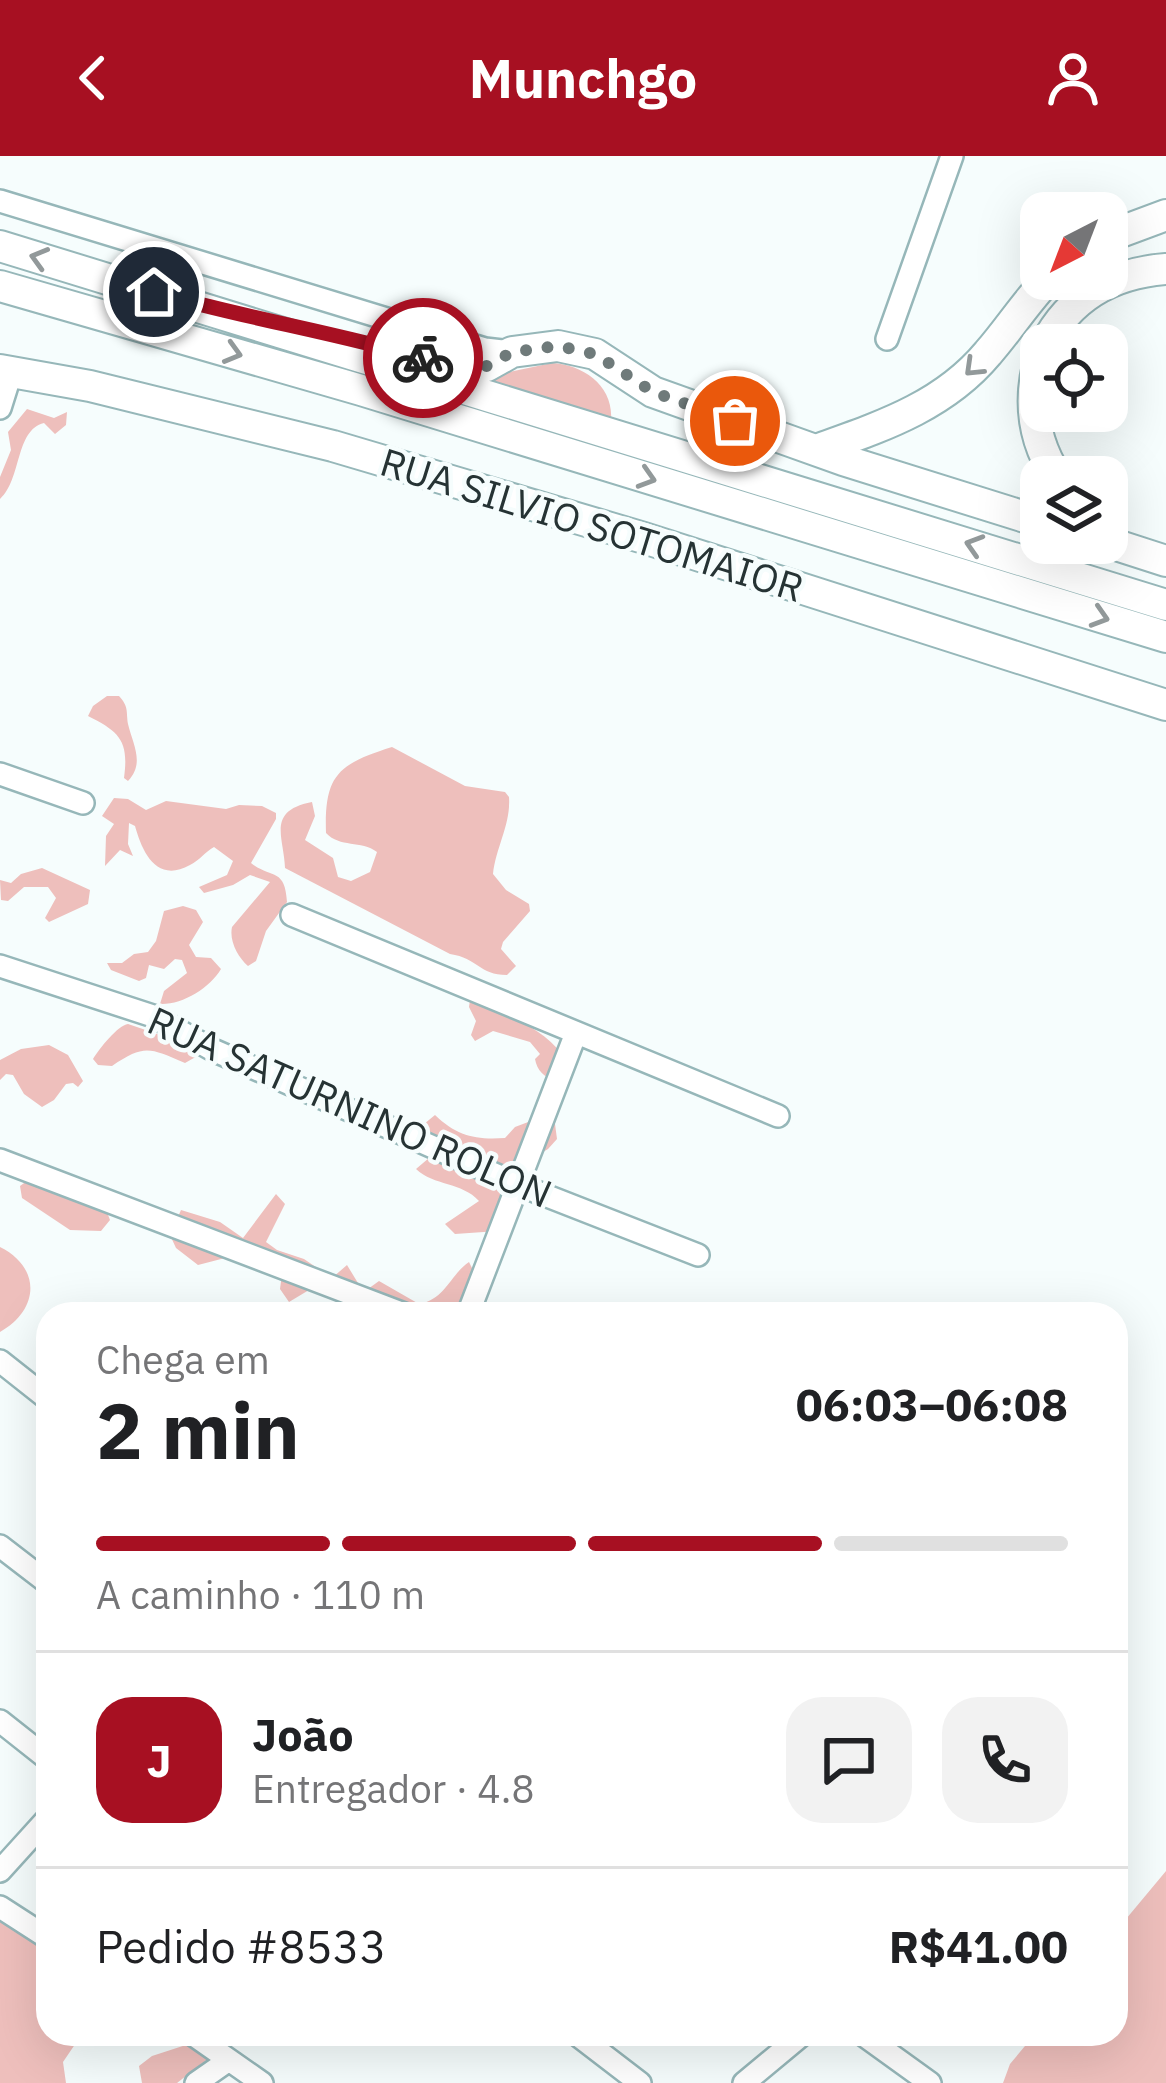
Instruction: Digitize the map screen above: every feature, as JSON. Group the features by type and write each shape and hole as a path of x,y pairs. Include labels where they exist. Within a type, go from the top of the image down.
{"highway":[{"path":"1128,229 1166,215"},
{"path":"0,246 1166,605"},
{"path":"1059,324 1068,310 1096,288 1130,273 1166,269"},
{"path":"0,286 361,390 1166,637"},
{"path":"816,450 897,421 944,394 988,354 1031,300"},
{"path":"232,314 328,330 470,368 487,366 512,352 558,346 595,354 636,382 816,450 1020,515"},
{"name":"RUA SILVIO SOTOMAIOR","path":"5,371 109,391 333,446 644,538 1166,706"},
{"path":"361,390 443,406 612,452 630,438 636,382"},
{"path":"1128,547 1166,561"}],"street":[{"path":"886,339 952,156"},
{"path":"0,201 485,349 512,352"},
{"path":"0,408 5,371"},
{"path":"0,774 82,802"},
{"path":"292,915 778,1116"},
{"name":"RUA SATURNINO ROLON","path":"0,965 153,1016 213,1050 519,1185 698,1255"},
{"path":"473,1302 576,1034"},
{"path":"0,1160 373,1302"},
{"path":"0,1361 36,1390"},
{"path":"0,1546 36,1574"},
{"path":"0,1721 36,1750"},
{"path":"0,1871 36,1831"},
{"path":"0,1906 36,1930"},
{"path":"209,2046 262,2083"},
{"path":"592,2046 640,2083"},
{"path":"743,2083 788,2046"},
{"path":"878,2046 929,2083"},
{"path":"196,2083 229,2060"}],"shaded area":[{"path":"552,363 575,368 595,380 608,397 611,421 480,378"},
{"path":"27,409 54,418 67,412 66,425 55,434 44,423 35,427 0,499 0,477 11,450 8,432"},
{"path":"107,696 119,696 126,709 137,761 128,781 120,739 88,716"},
{"path":"392,747 465,786 505,792 509,797 493,874 506,890 529,904 530,911 503,942 501,949 516,966 507,975 450,954 285,868 283,819 298,806 312,802 315,816 305,840 333,858 338,877 351,881 370,872 377,852 326,833 328,797 347,766"},
{"path":"114,798 128,799 146,810 166,801 226,809 262,806 276,813 251,863 280,878 287,902 266,931 256,961 248,966 241,958 231,932 270,882 250,875 204,893 199,887 227,875 233,861 214,847 178,870 160,868 129,823 133,856 120,850 105,866 106,836 114,824 102,816"},
{"path":"42,868 90,890 88,904 49,922 45,918 56,898 48,887 24,887 8,901 1,900 0,880 11,883 21,874"},
{"path":"183,906 196,910 203,922 189,945 196,957 211,958 221,969 195,994 160,1004 164,991 187,973 182,960 175,959 164,969 149,965 146,978 139,981 111,970 107,963 122,963 134,954 148,952 164,911"},
{"path":"470,1000 521,1022 553,1044 563,1055 555,1079 539,1070 535,1059 540,1054 530,1042 493,1031 475,1041"},
{"path":"128,1024 187,1044 201,1054 185,1063 147,1051 112,1066 98,1065 93,1059 100,1049"},
{"path":"49,1045 68,1055 83,1081 78,1087 66,1084 42,1107 24,1094 13,1075 0,1080 0,1060 21,1049"},
{"path":"435,1115 459,1132 484,1138 505,1138 515,1127 544,1116 555,1124 557,1139 525,1163 498,1231 455,1234 445,1224 479,1201 416,1169 436,1152 424,1124"},
{"path":"31,1178 105,1207 110,1220 101,1231 70,1230 22,1198 20,1186"},
{"path":"276,1194 285,1204 266,1242 332,1278 347,1265 361,1288 379,1281 416,1302 338,1302 343,1290 314,1287 289,1302 280,1289 282,1274 263,1260 251,1269 225,1258 198,1265 176,1248 170,1235 181,1210 220,1222 243,1238"},
{"path":"0,1247 23,1266 30,1289 22,1312 0,1332"},
{"path":"469,1262 475,1274 476,1302 425,1302"},
{"path":"1166,1871 1166,2083 1003,2083 1010,2064 1025,2046 1128,2046 1128,1917"},
{"path":"0,1920 36,1942 36,2046 74,2046 63,2062 66,2083 0,2083"},
{"path":"195,2046 209,2058 177,2083 142,2083 139,2066 152,2056"}],"way so far":[{"path":"423,358 470,368 487,366 512,352 558,346 595,354 653,392 735,421"}],"route":[{"path":"154,292 232,314 328,330 423,358"}]}
